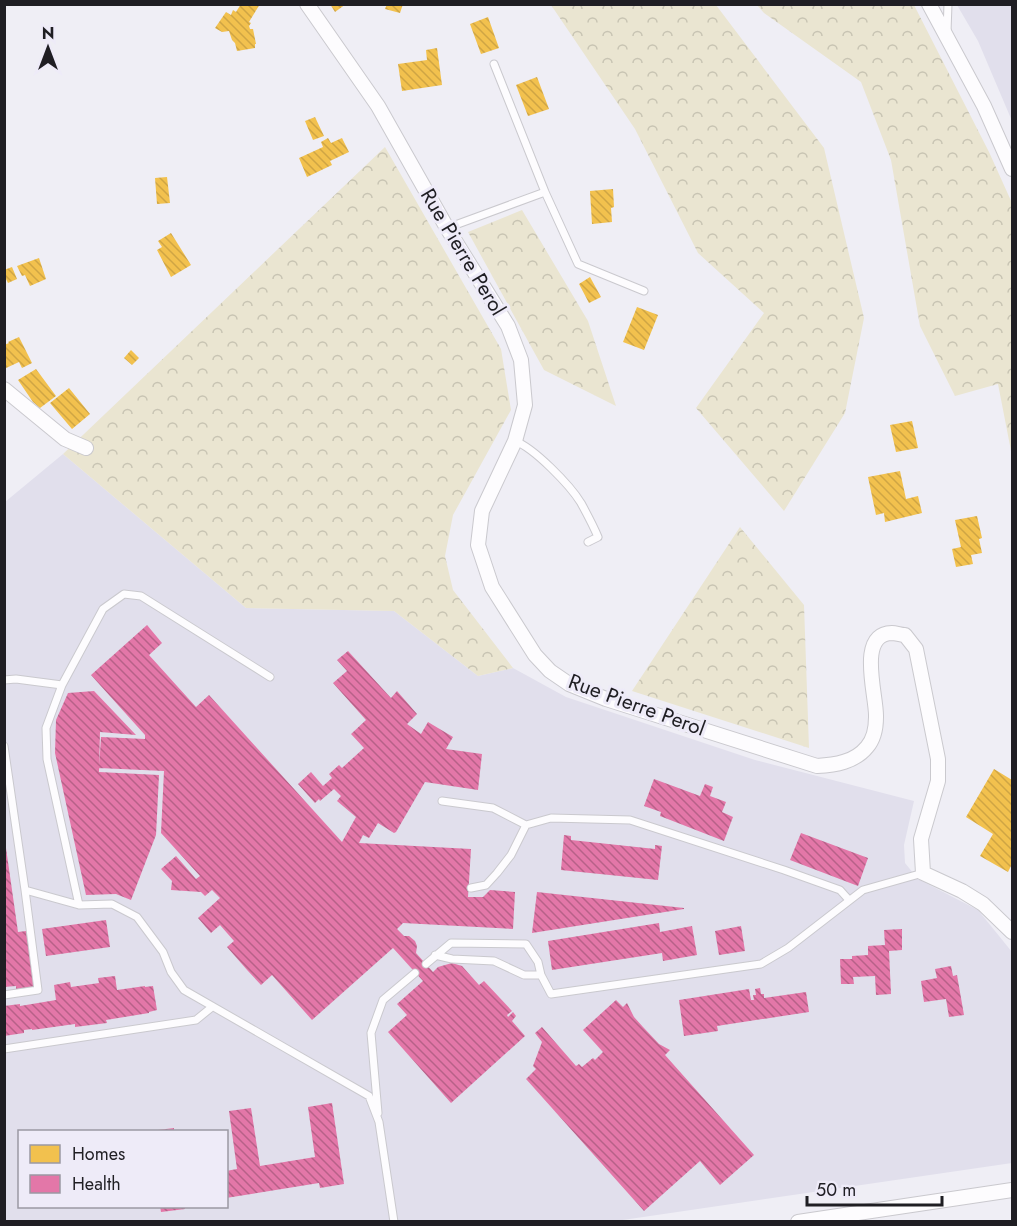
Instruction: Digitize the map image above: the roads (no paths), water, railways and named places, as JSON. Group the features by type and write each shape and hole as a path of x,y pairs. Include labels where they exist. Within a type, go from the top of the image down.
{"street":[{"name":"Rue Pierre Perol","path":"307,4 378,106 447,228 508,326 521,360 525,405 515,441 482,511 478,545 492,587 535,655 550,671 569,684 606,699 817,766 836,765 856,757 867,747 875,734 872,646 880,636 892,633 905,635 916,649 938,759 938,782 921,839 923,873"},
{"path":"929,4 984,106 1012,169"},
{"path":"4,389 65,439 86,448"},
{"path":"923,873 962,891 983,904 1012,932"},
{"path":"798,1221 839,1218 1012,1190"}],"lane":[{"path":"947,37 948,4"},
{"path":"494,64 545,192 578,264 644,291"},
{"path":"447,228 545,192"},
{"path":"515,441 523,444 553,469 579,501 598,537 588,542"},
{"path":"80,905 47,759 46,728 62,686 103,609 124,594 141,596 270,677"},
{"path":"4,680 16,679 62,686"},
{"path":"4,746 38,990 4,995"},
{"path":"442,801 493,808 526,825 551,818 630,820 840,890 849,900"},
{"path":"471,888 486,885 497,873 511,855 526,825"},
{"path":"426,964 451,943 526,944 538,962 541,975 551,994 760,964 788,948 863,890 923,873"},
{"path":"25,890 80,905 112,904 137,917 163,952 171,972 184,990 369,1096 379,1122"},
{"path":"435,955 452,960 494,961 524,975 541,975"},
{"path":"394,1221 379,1122 371,1034 383,1000 415,973"},
{"path":"4,1049 196,1020 212,1007"}]}
